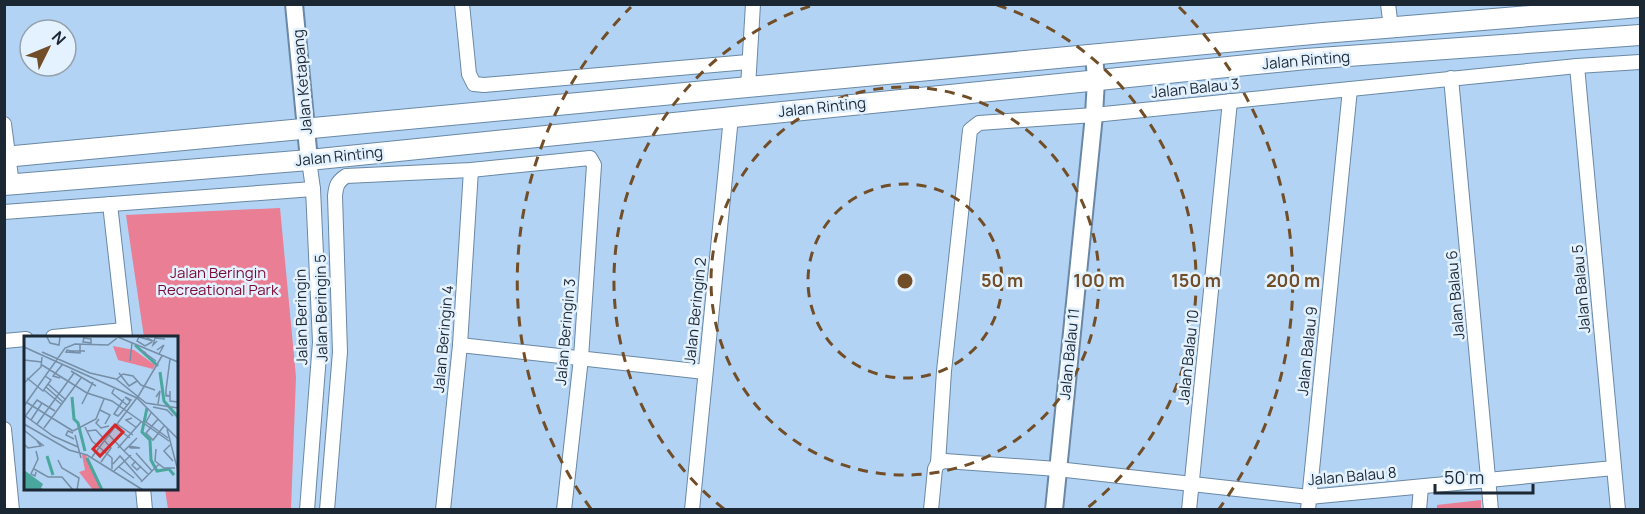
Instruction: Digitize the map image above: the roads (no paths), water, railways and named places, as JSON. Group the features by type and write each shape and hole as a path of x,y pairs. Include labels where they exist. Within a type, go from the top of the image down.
{"main road":[{"name":"Jalan Rinting","path":"7,157 1094,54 1641,7"},
{"name":"Jalan Rinting","path":"8,185 309,160 1306,59 1641,35"}],"street":[{"name":"Jalan Ketapang","path":"294,4 309,160"},
{"path":"462,4 469,74 474,84 748,62"},
{"path":"748,87 753,4"},
{"path":"1388,4 1391,28"},
{"name":"Jalan Balau 11","path":"1054,510 1094,114 1096,80 1094,54"},
{"name":"Jalan Balau 3","path":"938,463 944,371 970,130 979,123 1094,114 1577,66 1641,62"},
{"name":"Jalan Balau 5","path":"1577,66 1618,510"},
{"name":"Jalan Balau 6","path":"1451,78 1491,510"},
{"name":"Jalan Balau 9","path":"1309,503 1350,88"},
{"name":"Jalan Balau 10","path":"1189,510 1230,101"},
{"name":"Jalan Beringin 2","path":"692,510 731,117"},
{"path":"5,127 8,185"},
{"name":"Jalan Beringin 5","path":"327,510 340,352 336,186 346,176 471,170 590,158"},
{"name":"Jalan Beringin 3","path":"564,510 581,358 594,165 590,158"},
{"name":"Jalan Beringin","path":"307,510 320,352 313,189 309,160"},
{"name":"Jalan Beringin 4","path":"443,510 460,345 471,170"},
{"path":"4,212 313,189"},
{"path":"77,336 125,334 110,204"},
{"path":"4,341 24,339"},
{"path":"460,345 705,372"},
{"path":"4,429 12,510"},
{"name":"Jalan Balau 8","path":"938,463 945,461 1058,469 1192,484 1309,503 1421,487 1614,468"},
{"path":"931,510 934,469 938,463"},
{"path":"1419,510 1421,487"},
{"path":"142,490 145,510"}],"park label":[{"name":"Jalan Beringin Recreational Park","path":"218,280"}]}
